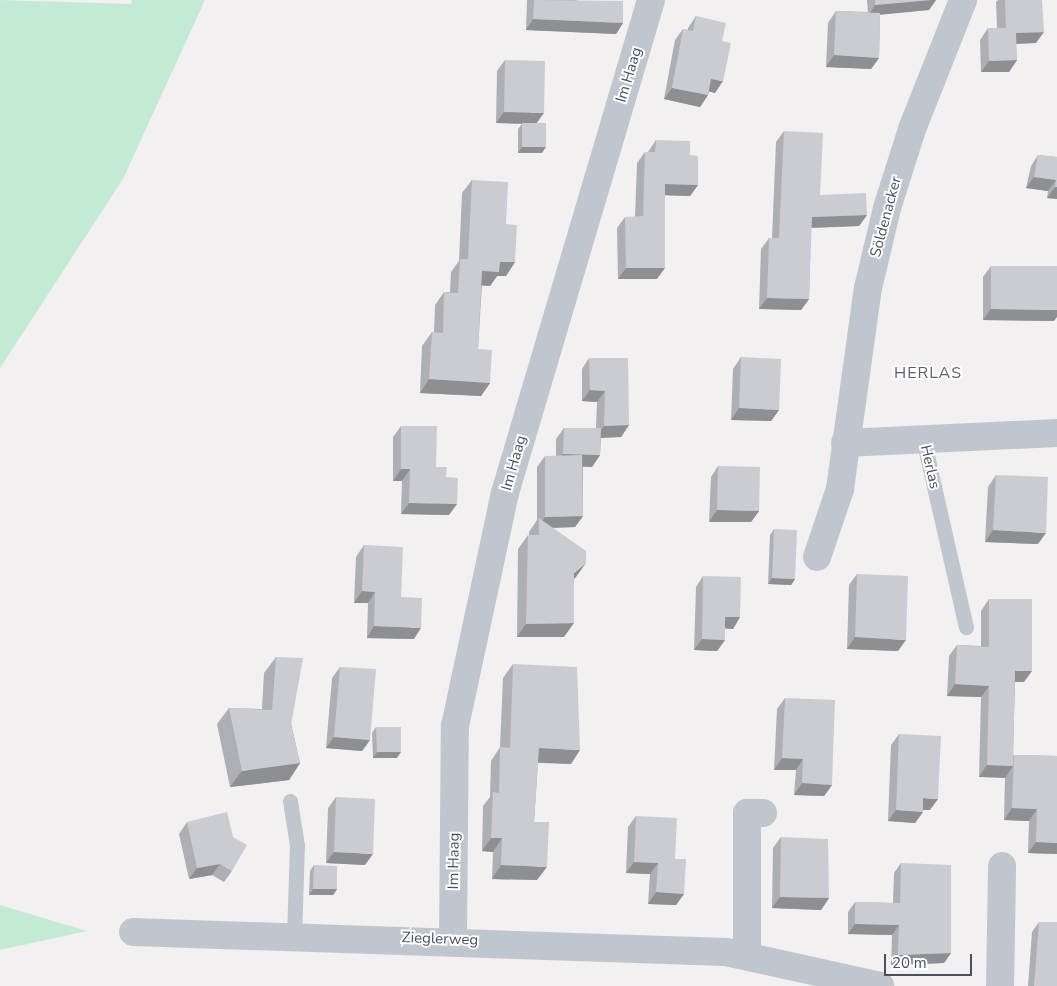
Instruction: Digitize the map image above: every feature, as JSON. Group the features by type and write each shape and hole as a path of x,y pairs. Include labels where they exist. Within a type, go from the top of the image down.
{"street":[{"name":"Im Haag","path":"452,939 455,726 505,493 651,0"},
{"name":"Söldenacker","path":"817,557 840,489 868,288 888,208 915,120 963,0"},
{"name":"Herlas","path":"923,438 1057,432"},
{"path":"845,443 923,438"},
{"path":"747,956 747,813 763,813"},
{"path":"1000,986 1002,866"},
{"name":"Zieglerweg","path":"133,932 452,939 747,956 880,986"}],"lane":[{"name":"Herlas","path":"923,438 966,627"},
{"path":"290,801 298,845 294,935"}],"green space":[{"path":"0,0 131,4 132,0 205,0 123,179 0,368"},
{"path":"0,905 87,931 0,950"}],"building":[{"path":"534,0 623,1 623,23 533,19"},
{"path":"875,0 931,0 875,5"},
{"path":"1005,0 1042,0 1044,32 1016,33 1017,60 989,61 988,28 1006,28"},
{"path":"836,11 880,13 879,58 834,55"},
{"path":"696,16 726,23 722,41 731,43 723,81 711,79 708,95 672,88 683,29 693,31"},
{"path":"505,60 545,61 544,113 504,112"},
{"path":"522,123 546,123 546,147 522,147"},
{"path":"784,131 823,133 820,195 866,193 867,215 812,217 809,299 767,298 769,238 779,238"},
{"path":"656,140 690,141 690,155 698,156 698,185 665,184 665,268 626,268 625,217 643,216 645,152 655,152"},
{"path":"1038,155 1057,157 1057,187 1055,187 1056,180 1034,177"},
{"path":"472,180 508,182 506,224 517,225 515,262 500,262 499,272 482,271 478,349 492,350 490,383 429,379 432,332 443,333 444,292 458,293 460,259 468,259"},
{"path":"991,266 1057,266 1057,310 991,309"},
{"path":"741,357 781,359 779,410 739,408"},
{"path":"589,358 628,358 629,425 604,426 605,391 590,390"},
{"path":"401,426 437,426 436,467 447,467 446,477 458,478 457,504 409,503 410,469 401,469"},
{"path":"564,428 601,428 600,455 563,454"},
{"path":"582,455 583,516 545,517 545,456"},
{"path":"718,466 760,467 759,511 717,510"},
{"path":"996,475 1048,477 1046,533 993,530"},
{"path":"539,518 586,551 586,563 574,573 574,623 526,624 528,535 539,535"},
{"path":"774,529 797,530 795,579 772,578"},
{"path":"364,545 403,547 401,597 422,598 421,628 374,626 375,592 362,591"},
{"path":"857,574 908,576 906,640 855,637"},
{"path":"703,576 741,577 740,617 725,617 725,640 702,639"},
{"path":"989,599 1032,599 1032,671 1015,671 1013,766 987,765 989,686 955,684 957,645 989,647"},
{"path":"276,657 303,658 291,725 300,763 242,771 229,708 272,710"},
{"path":"513,664 577,667 580,750 539,748 534,822 549,822 547,867 501,865 502,838 491,838 493,792 499,793 500,747 510,748"},
{"path":"340,667 376,669 370,740 334,737"},
{"path":"785,698 835,700 832,785 802,783 803,759 782,758"},
{"path":"376,727 401,727 401,752 377,752"},
{"path":"899,734 941,736 938,799 923,798 923,812 896,810"},
{"path":"1014,755 1057,756 1057,843 1036,842 1037,809 1012,808"},
{"path":"336,797 375,799 373,854 334,852"},
{"path":"227,812 233,837 247,845 232,871 220,864 197,868 187,822"},
{"path":"636,816 677,818 675,859 686,859 684,894 656,892 658,863 634,862"},
{"path":"781,837 828,839 829,898 780,897"},
{"path":"901,863 951,865 951,953 898,955 899,925 855,924 855,902 900,903"},
{"path":"314,865 337,866 337,889 313,889"},
{"path":"1039,922 1057,922 1057,986 1034,986"}],"district":[{"name":"HERLAS","path":"928,373"}]}
